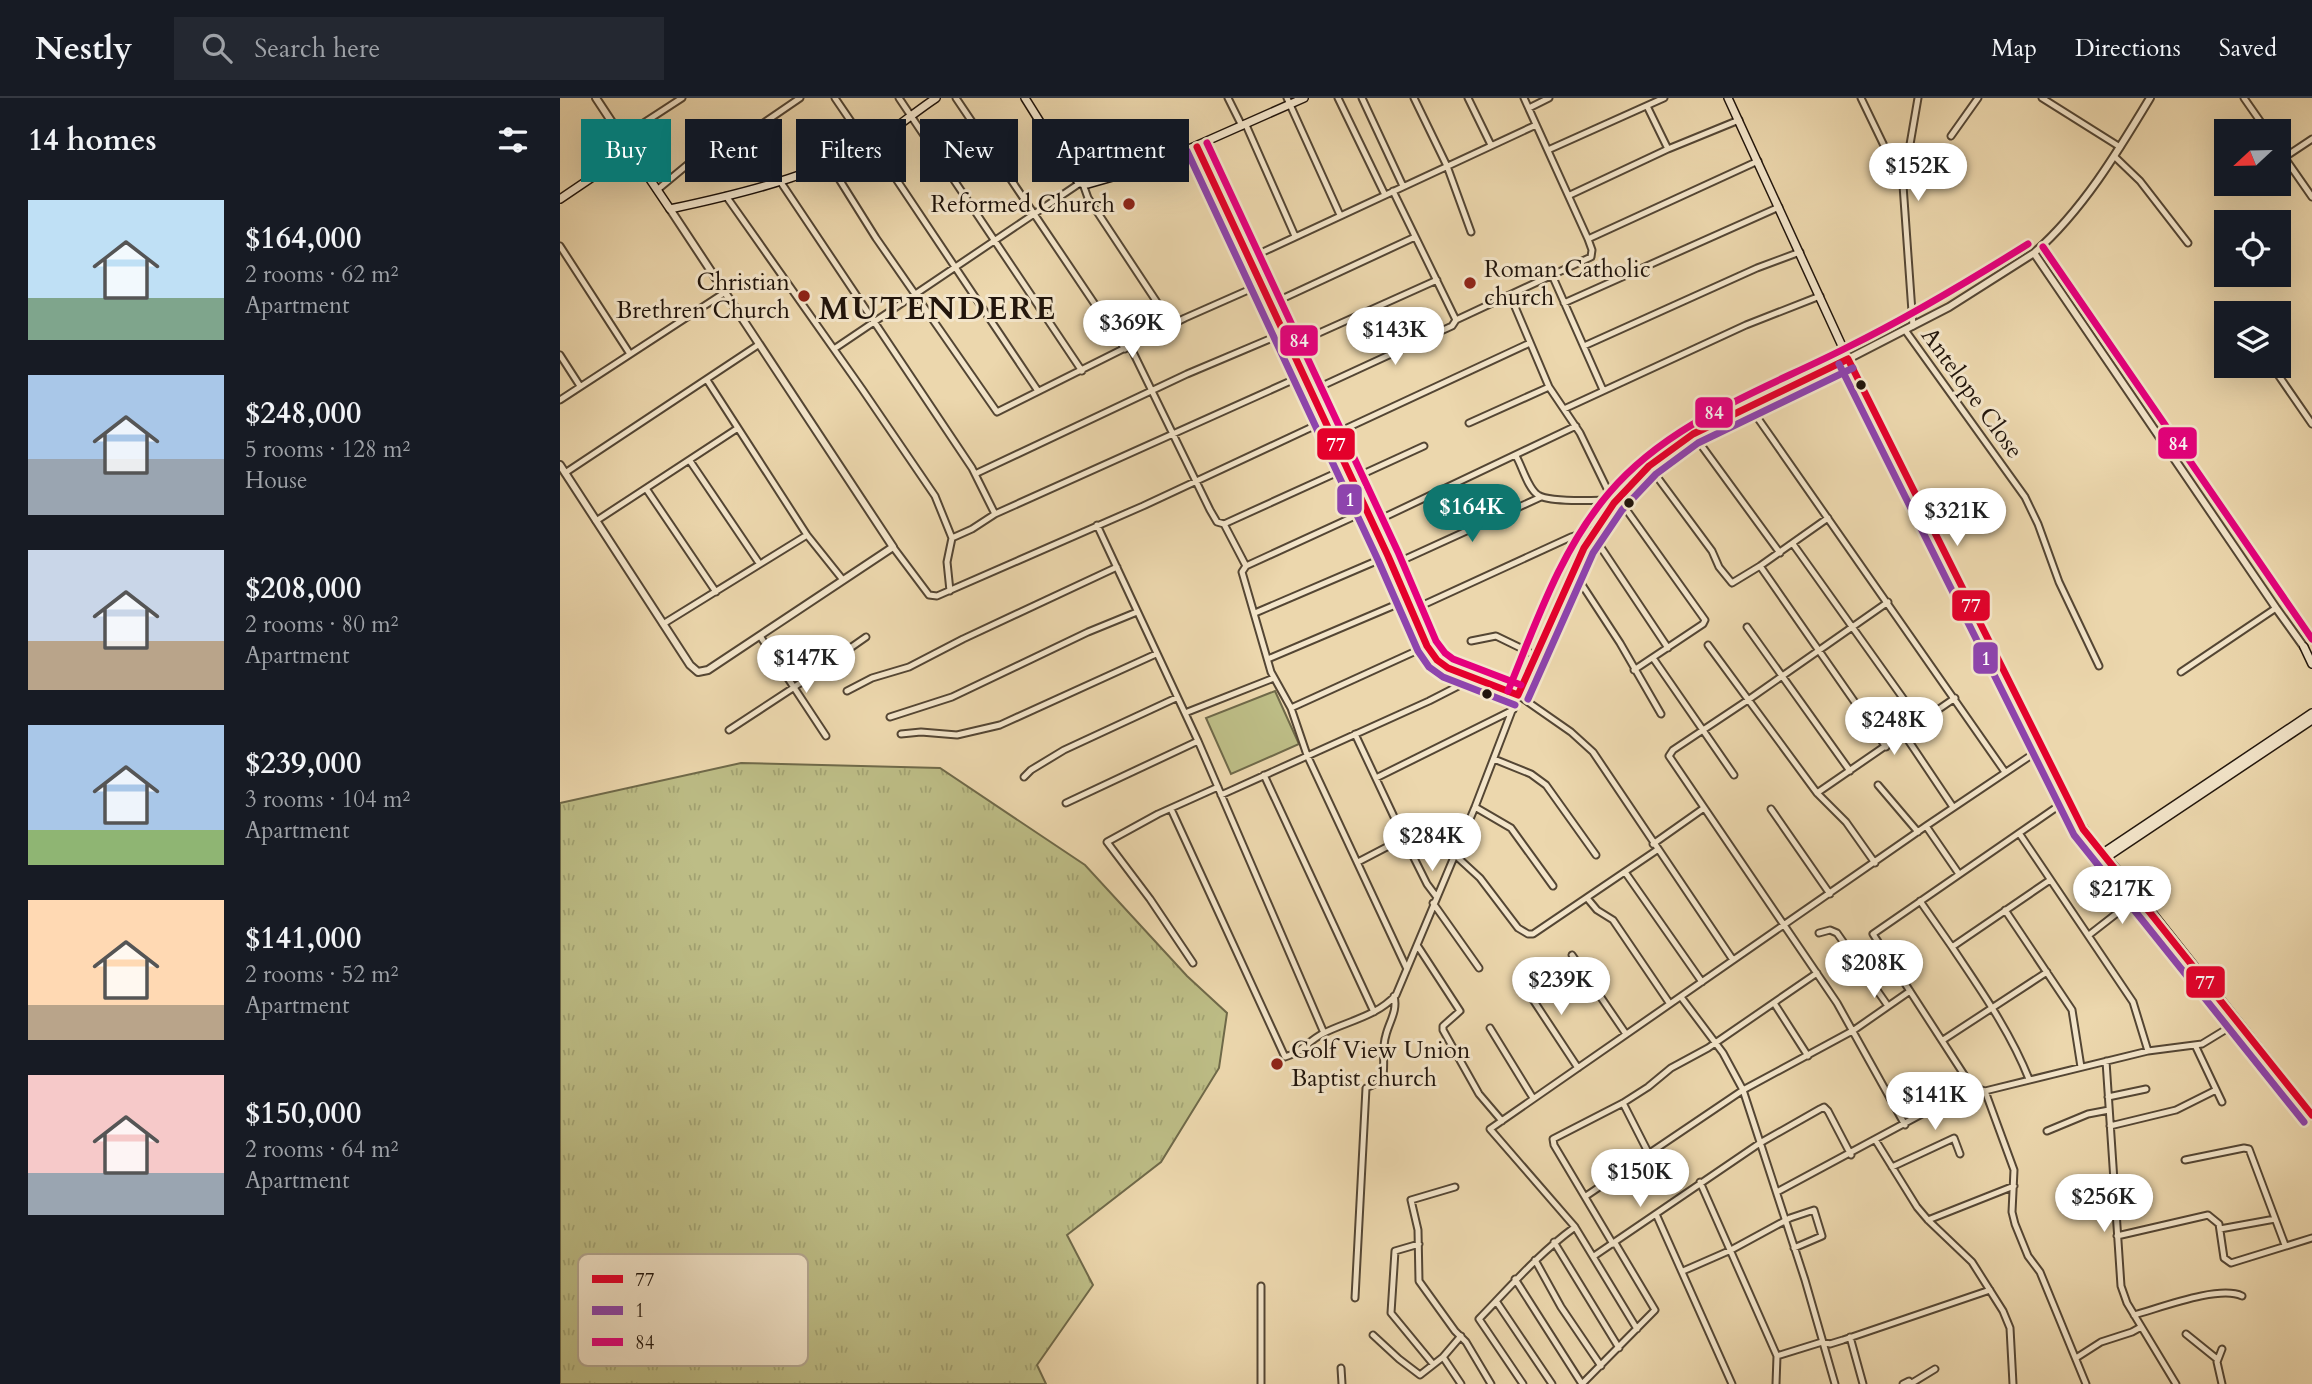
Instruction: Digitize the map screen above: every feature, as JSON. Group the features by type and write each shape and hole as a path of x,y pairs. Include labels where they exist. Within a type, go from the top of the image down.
{"main road":[{"path":"905,119 936,98"},
{"path":"1024,98 1075,178 1082,184 1124,176 1198,147 1288,101 1304,98"},
{"path":"1728,98 1848,359 2083,829 2312,1115"},
{"path":"1198,147 1427,646 1442,664 1472,679 1518,695 1573,571 1614,501 1649,466 1693,434 1848,359"},
{"path":"560,199 585,182"},
{"path":"652,182 670,209 776,182"},
{"path":"2304,646 2312,660"},
{"path":"2105,855 2312,713"},
{"path":"2105,855 2312,720"}],"street":[{"path":"649,119 682,98"},
{"path":"657,190 704,151 762,124 800,98"},
{"path":"835,98 851,119"},
{"path":"899,98 1082,371"},
{"path":"956,98 1128,347 1154,391 1217,522 1224,524 1347,468"},
{"path":"1228,98 1244,125 1295,236"},
{"path":"1338,98 1385,195"},
{"path":"1362,98 1403,186"},
{"path":"1414,98 1447,166 1471,232"},
{"path":"1468,98 1491,145"},
{"path":"1311,391 1452,326 1457,320 1591,257 1592,250 1570,195 1524,98"},
{"path":"1528,108 1549,98"},
{"path":"1548,150 1664,98"},
{"path":"1861,98 1903,185"},
{"path":"1913,326 1903,185 1918,98"},
{"path":"1951,136 1978,98"},
{"path":"2042,98 2120,147"},
{"path":"1848,359 1966,296 2034,253 2057,233 2114,156 2150,98"},
{"path":"2244,98 2259,119"},
{"path":"598,99 611,119"},
{"path":"1288,101 1340,215"},
{"path":"1647,106 1668,149"},
{"path":"1570,195 1668,149 1739,120"},
{"path":"1250,258 1536,125"},
{"path":"2291,154 2312,139"},
{"path":"2114,156 2140,181 2188,243"},
{"path":"1588,239 1758,161"},
{"path":"2291,167 2312,197"},
{"path":"781,182 975,474 995,513"},
{"path":"841,182 914,294 997,412 1172,325 1262,284"},
{"path":"895,182 1038,391"},
{"path":"834,349 1034,213 1082,184 1088,198 1172,325"},
{"path":"1393,191 1457,320"},
{"path":"726,195 935,496 952,538 947,562 950,591"},
{"path":"1564,303 1779,207"},
{"path":"670,209 893,548 932,597 1097,526 1325,421"},
{"path":"1271,304 1415,237"},
{"path":"560,246 630,354"},
{"path":"1584,346 1757,268 1800,252"},
{"path":"2034,253 2304,646"},
{"path":"1552,275 1603,390"},
{"path":"1290,346 1437,280"},
{"path":"560,400 724,293"},
{"path":"1510,295 1549,387 1576,426 1614,501 1704,620 1703,624 1634,670"},
{"path":"1564,409 1746,325 1820,296"},
{"name":"Antelope Close","path":"1906,330 2025,497 2059,582 2099,666"},
{"path":"975,474 1187,374 1284,332"},
{"path":"1332,435 1530,343"},
{"path":"565,472 758,345"},
{"path":"560,355 580,386"},
{"path":"952,538 972,529 995,513 1304,375"},
{"path":"2280,378 2312,424"},
{"path":"707,380 807,535 843,580"},
{"path":"1469,423 1549,387"},
{"path":"1750,407 2005,772"},
{"path":"2305,414 2312,410"},
{"path":"1372,523 1576,426"},
{"path":"596,522 738,428"},
{"path":"1693,434 1780,553"},
{"path":"1352,479 1424,446"},
{"path":"1516,456 1533,490 1541,496 1582,501 1614,501"},
{"path":"690,461 759,563"},
{"path":"560,466 690,665 698,672 708,670 893,548"},
{"path":"1649,466 1734,583 1828,518"},
{"path":"647,489 716,592"},
{"path":"1392,565 1541,496"},
{"path":"1366,511 1246,566 1242,572 1268,659 1291,708 1307,755 1407,969"},
{"path":"1224,524 1246,566"},
{"path":"1097,526 1198,741 1324,1033"},
{"path":"1412,610 1571,537 1594,532 1668,648"},
{"path":"663,624 807,535"},
{"path":"1793,544 1920,722"},
{"path":"1255,613 1388,556"},
{"path":"1760,566 1886,747"},
{"path":"846,691 872,678 909,667 1117,567"},
{"path":"1573,571 1620,643 1661,714"},
{"path":"1268,659 1407,600"},
{"path":"1888,603 1673,750 1669,756 1854,1030 1905,1125"},
{"path":"2181,672 2276,608"},
{"path":"890,717 952,697 1088,632 1137,612"},
{"path":"1747,626 1850,771"},
{"path":"760,636 826,736"},
{"path":"1471,641 1496,636 1535,655"},
{"path":"729,730 866,637"},
{"path":"1708,645 1817,793 1846,822 1875,863"},
{"path":"1291,708 1427,646"},
{"path":"901,734 921,732 957,735 1000,725 1156,654"},
{"path":"1653,658 1734,775"},
{"path":"1185,713 1275,678"},
{"path":"1221,795 1472,679"},
{"path":"1171,809 1283,1055 1288,1057 1324,1033 1374,1012 1394,996 1475,807 1518,695 1571,732 1593,752 1733,960"},
{"path":"1024,777 1063,750 1176,698"},
{"path":"1817,793 1955,698"},
{"path":"1376,778 1513,710"},
{"path":"1355,734 1435,900 1479,968"},
{"path":"1904,734 1953,807"},
{"path":"1066,803 1198,741"},
{"path":"1637,1329 1575,1227 1490,1129 2042,748"},
{"path":"1494,759 1531,774 1546,785 1596,855"},
{"path":"1264,775 1374,1012"},
{"path":"1878,785 1918,832"},
{"path":"1193,963 1107,842 1218,786"},
{"path":"2067,800 1872,934 1972,1087 1985,1091 2148,1051 2195,1045 2210,1040 2238,1022"},
{"path":"1475,807 1511,828 1553,886"},
{"path":"1455,855 1480,877 1518,928 1528,934 1538,931 1625,872 1704,808"},
{"path":"1771,809 1829,894"},
{"path":"1926,826 1959,874"},
{"path":"2019,833 2089,935 2136,1010 2148,1051"},
{"path":"1358,862 1404,838"},
{"path":"1625,872 1702,982"},
{"path":"1952,947 2050,880"},
{"path":"2089,935 2139,897"},
{"path":"1587,898 1597,910 1613,920 1670,1004"},
{"path":"1920,901 1992,1007 2017,1050 2029,1079"},
{"path":"2005,910 2073,1010 2081,1067"},
{"path":"1819,933 1830,930 1838,933 1888,1006"},
{"path":"1417,945 1460,1011 1443,1026 1443,1030 1479,1094 1502,1121"},
{"path":"1572,955 1626,1034"},
{"path":"1943,1040 2047,972"},
{"path":"1515,1279 1582,1384 1654,1312 1655,1307 1552,1142 1557,1136 1623,1103 1648,1087 1671,1068 1716,1042 1816,973"},
{"path":"1520,980 1578,1068"},
{"path":"1586,1196 1743,1090 1854,1030 1910,991"},
{"path":"1355,1298 1366,1088 1382,1081 1384,1076 1383,1049 1395,1010 1394,996"},
{"path":"1681,997 1716,1042 1743,1090 1835,1384"},
{"path":"1774,1003 1808,1056"},
{"path":"1490,1028 1533,1098"},
{"path":"2195,1045 2222,1102"},
{"path":"2106,1061 2121,1286 2134,1315 2176,1384"},
{"path":"1777,1192 1851,1155 1972,1087"},
{"path":"2108,1097 2146,1089"},
{"path":"2110,1125 2176,1110 2216,1090"},
{"path":"1985,1091 2011,1161 2014,1186 2012,1212 2015,1224 2028,1256 2040,1272 2086,1384"},
{"path":"1623,1103 1649,1154"},
{"path":"1594,1256 1760,1143 1824,1107 1851,1155"},
{"path":"2047,1130 2088,1114 2109,1111"},
{"path":"1892,1167 1954,1138 1960,1154"},
{"path":"1876,1141 1928,1220 1972,1262 2009,1322 2013,1384"},
{"path":"2185,1160 2249,1149 2285,1245"},
{"path":"1700,1182 1777,1356 1776,1384"},
{"path":"1928,1220 2014,1186"},
{"path":"1455,1187 1411,1200 1418,1230 1419,1281 1461,1336 1491,1384"},
{"path":"1683,1271 1731,1250 1785,1220 1814,1210 1822,1236 1794,1248"},
{"path":"1656,1214 1732,1384"},
{"path":"2117,1236 2208,1215 2217,1221 2224,1258 2231,1263 2312,1238"},
{"path":"2220,1229 2275,1219"},
{"path":"1523,1384 1479,1319 1515,1279 1554,1242 1575,1227"},
{"path":"1554,1242 1619,1348"},
{"path":"1419,1244 1395,1251 1391,1313 1433,1364"},
{"path":"1535,1260 1561,1307 1601,1366"},
{"path":"1261,1286 1261,1384"},
{"path":"1777,1356 1822,1342 1830,1343 1850,1337 1990,1290"},
{"path":"2134,1315 2219,1293 2242,1297"},
{"path":"1496,1301 1552,1384"},
{"path":"2076,1358 2101,1342 2133,1332 2141,1326"},
{"path":"2186,1334 2217,1359"},
{"path":"1373,1335 1418,1374 1443,1357 1461,1336"},
{"path":"1850,1337 1863,1384"},
{"path":"2222,1349 2217,1359 2222,1384"},
{"path":"1443,1357 1461,1384"},
{"path":"1341,1368 1342,1384"},
{"path":"1903,1384 1909,1381 1912,1383 1936,1368"}],"green space":[{"path":"1275,691 1299,744 1231,774 1206,718"},
{"path":"741,763 940,768 1085,865 1187,976 1227,1013 1219,1068 1161,1162 1067,1235 1093,1285 1037,1365 1046,1384 560,1384 560,803"}],"transit line":[{"name":"84","path":"1207,143 1398,552 1436,641 1453,659 1521,685"},
{"name":"77","path":"1197,147 1388,556 1427,646 1437,660 1448,668 1518,695"},
{"name":"1","path":"1189,155 1418,651 1429,667 1443,677 1515,705"},
{"name":"84","path":"1508,691 1563,562 1592,515 1634,467 1661,445 1721,408 1894,323 2028,244"},
{"name":"84","path":"2043,247 2312,639"},
{"name":"77","path":"1848,359 2083,829 2312,1115"},
{"name":"77","path":"1518,695 1584,548 1614,503 1649,466 1693,434 1848,359"},
{"name":"1","path":"1839,364 2074,835 2304,1122"},
{"name":"1","path":"1528,699 1593,553 1622,510 1656,474 1698,443 1853,368"}],"place":[{"name":"Reformed Church","path":"1129,204"},
{"name":"Roman Catholic church","path":"1470,283"},
{"name":"Christian Brethren Church","path":"804,296"},
{"name":"Golf View Union Baptist church","path":"1277,1064"}],"district":[{"name":"MUTENDERE","path":"938,309"}]}
